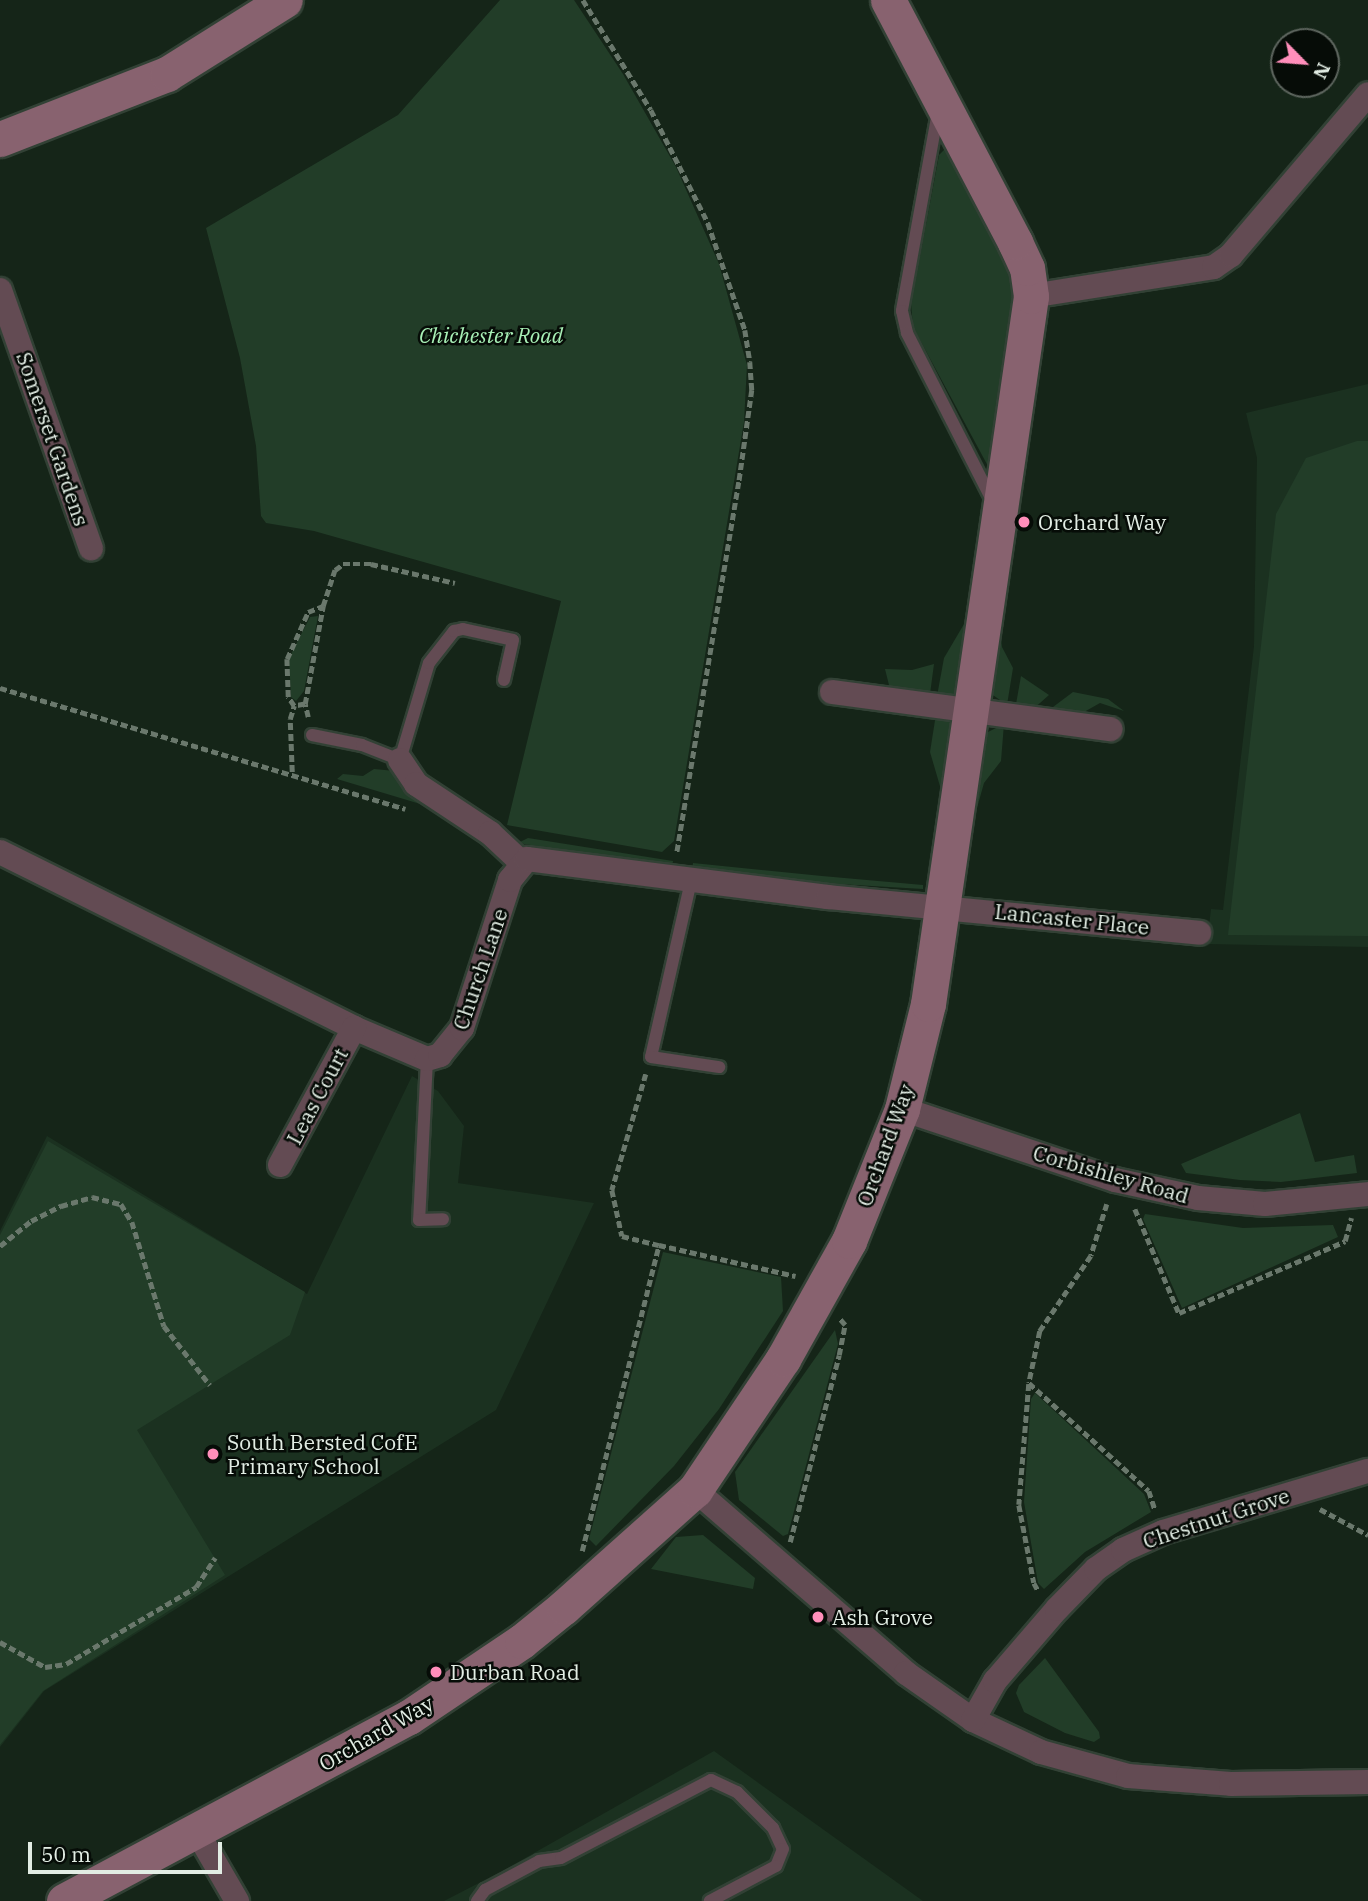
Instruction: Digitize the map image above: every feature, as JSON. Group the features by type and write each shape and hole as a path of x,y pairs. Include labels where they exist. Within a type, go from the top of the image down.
{"street":[{"path":"0,139 167,75 285,0"},
{"name":"Orchard Way","path":"64,1901 409,1717 470,1678 543,1624 695,1490 824,1291 902,1109 928,1004 946,905 997,510 1031,296 1027,268 1015,242 940,104 888,0"},
{"path":"1031,296 1214,267 1231,255 1368,94"},
{"name":"Somerset Gardens","path":"0,290 92,548"},
{"path":"832,692 1111,729"},
{"path":"400,760 416,784 489,832 520,862 537,858 683,880 946,905"},
{"path":"0,852 354,1028 427,1059"},
{"name":"Church Lane","path":"427,1059 440,1055 462,1028 510,880 520,862"},
{"name":"Lancaster Place","path":"946,905 1199,933"},
{"name":"Leas Court","path":"280,1165 354,1028"},
{"name":"Corbishley Road","path":"902,1109 1115,1180 1221,1202 1265,1204 1363,1195"},
{"name":"Chestnut Grove","path":"974,1720 995,1681 1057,1609 1096,1569 1123,1550 1163,1532 1368,1471"},
{"path":"695,1490 788,1574 906,1673 974,1720 1041,1752 1128,1776 1231,1784 1368,1782"},
{"path":"197,1832 237,1901"}],"lane":[{"path":"940,104 902,312 907,333 997,510"},
{"path":"312,735 362,745 400,760 429,663 454,631 463,629 513,640 503,680"},
{"path":"683,880 651,1057 719,1067"},
{"path":"427,1059 419,1220 443,1219"},
{"path":"477,1901 485,1890 540,1861 561,1858 711,1780 737,1792 772,1828 783,1849 776,1866 710,1901"}],"path":[{"path":"583,0 651,110 708,223 745,330 750,362 752,390 739,482 677,852 683,880"},
{"path":"312,735 305,704 323,606 335,570 343,564 371,564 455,583"},
{"path":"294,706 288,697 286,676 290,645 308,612 323,606"},
{"path":"0,688 292,772 417,813"},
{"path":"294,706 305,704"},
{"path":"292,772 290,719 294,706"},
{"path":"651,1057 612,1190 622,1236 824,1291 845,1325 790,1541 788,1574"},
{"path":"1115,1180 1133,1206 1179,1313 1345,1241 1363,1195"},
{"path":"1057,1609 1034,1583 1019,1505 1029,1383 1040,1331 1091,1256 1115,1180"},
{"path":"0,1246 37,1217 61,1206 92,1197 121,1204 132,1222 164,1326 210,1385"},
{"path":"578,1563 659,1245"},
{"path":"1029,1383 1149,1491 1163,1532"},
{"path":"1305,1490 1325,1514 1368,1535"},
{"path":"0,1642 45,1667 66,1664 196,1587 215,1558"}],"shaded area":[{"path":"1368,384 1368,947 1207,944 1211,909 1223,910 1254,646 1257,458 1246,413"},
{"name":"South Bersted CofE Primary School","path":"412,1076 438,1091 464,1126 458,1183 594,1203 496,1410 44,1691 0,1747 0,1231 47,1136 307,1294"},
{"path":"714,1751 923,1901 444,1901 504,1870"}],"green space":[{"name":"Chichester Road","path":"500,0 574,0 623,74 676,167 719,264 747,365 744,422 674,841 662,852 507,825 561,601 314,531 266,523 261,516 256,446 240,358 206,228 398,115"},
{"path":"946,148 952,150 1004,250 1016,292 989,468 913,327 911,304 939,155"},
{"path":"1357,441 1368,441 1368,936 1228,935 1276,514 1306,458"},
{"path":"318,616 304,691 296,701 291,697 289,658 310,617"},
{"path":"967,619 958,691 950,697 937,696 944,658"},
{"path":"996,629 1000,630 1002,647 1013,668 1007,705 990,693"},
{"path":"934,664 930,694 890,689 885,669 912,670"},
{"path":"1021,676 1049,695 1031,711 1016,704"},
{"path":"1073,692 1108,699 1124,711 1100,703 1077,716 1045,713"},
{"path":"936,714 948,720 955,730 942,793 930,752"},
{"path":"1004,724 1001,761 984,783 977,808 971,808 984,734"},
{"path":"374,769 395,771 427,806 337,779 343,774 363,776"},
{"path":"528,838 673,861 672,868 518,843"},
{"path":"693,863 923,885 923,889 769,880 692,871"},
{"path":"1300,1113 1315,1162 1354,1155 1357,1173 1281,1182 1240,1180 1186,1173 1181,1164"},
{"path":"48,1141 305,1292 290,1335 137,1430 225,1575 43,1691 0,1745 0,1235"},
{"path":"1145,1214 1243,1228 1333,1225 1338,1237 1182,1308 1143,1219"},
{"path":"663,1252 781,1277 783,1311 719,1409 674,1466 596,1546 589,1539"},
{"path":"835,1330 838,1344 788,1534 783,1536 739,1500 735,1472"},
{"path":"1035,1393 1144,1494 1151,1512 1085,1552 1044,1589 1038,1583 1024,1502 1031,1399"},
{"path":"703,1535 755,1578 753,1589 651,1569 676,1537"},
{"path":"1045,1658 1099,1732 1100,1738 1094,1742 1065,1733 1024,1712 1016,1693 1019,1685"}],"place":[{"name":"Orchard Way","path":"1024,522"},
{"name":"South Bersted CofE Primary School","path":"213,1454"},
{"name":"Ash Grove","path":"818,1617"},
{"name":"Durban Road","path":"436,1672"}]}
